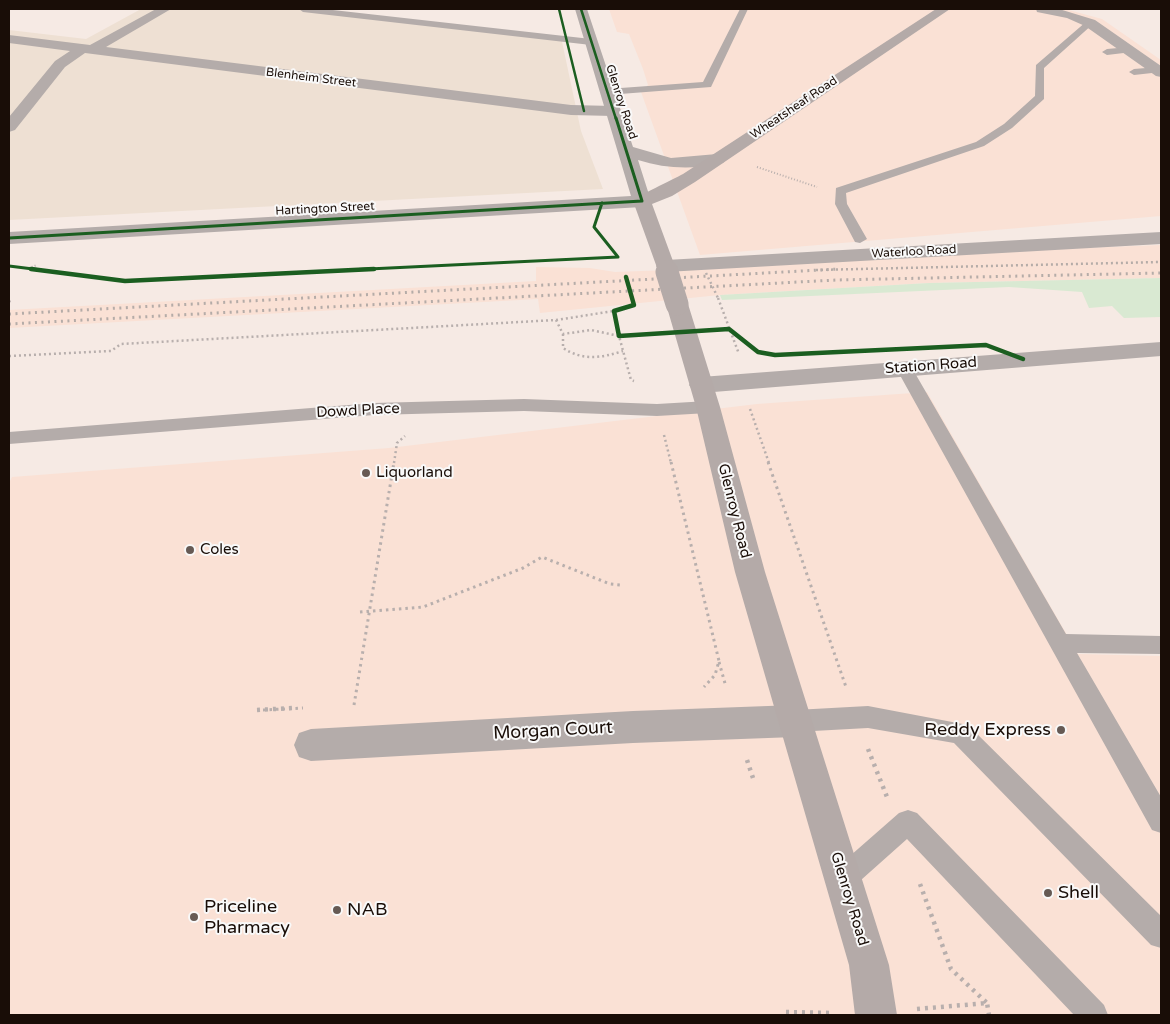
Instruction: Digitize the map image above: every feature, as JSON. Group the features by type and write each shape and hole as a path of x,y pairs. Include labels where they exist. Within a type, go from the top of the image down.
{"main road":[{"name":"Wheatsheaf Road","path":"642,201 666,192 944,9"},
{"name":"Glenroy Road","path":"642,201 677,304 704,396 750,572 869,965 876,1015"}],"street":[{"path":"9,127 60,64 165,9"},
{"name":"Glenroy Road","path":"582,9 642,201"},
{"path":"1042,9 1071,15 1090,23 1159,71"},
{"name":"Blenheim Street","path":"9,38 571,110 613,111"},
{"path":"626,150 669,164 688,164 720,157"},
{"name":"Hartington Street","path":"9,238 642,201"},
{"name":"Waterloo Road","path":"666,269 1161,238"},
{"name":"Station Road","path":"704,396 745,381 1161,349"},
{"name":"Morgan Court","path":"311,745 633,727 795,721"}],"lane":[{"path":"303,9 591,42"},
{"path":"607,92 707,85 744,9"},
{"path":"860,239 841,204 840,191 980,144 1008,126 1040,97 1038,67 1090,23"},
{"path":"1107,52 1129,50"},
{"path":"1134,72 1159,71"},
{"path":"904,368 1161,821"},
{"name":"Dowd Place","path":"9,438 374,409 606,407 658,410 704,396"},
{"path":"1060,643 1161,645"},
{"path":"795,721 868,717 960,733 1161,935"},
{"path":"843,879 908,822 1094,1015"}],"path":[{"path":"720,157 840,194"},
{"path":"20,270 29,268 38,270"},
{"path":"706,273 718,298 743,367 748,402 856,718 900,829 951,969 987,1003"},
{"path":"9,356 111,351 121,344 556,320 621,309"},
{"path":"614,311 616,319"},
{"path":"556,320 563,334 563,348 573,355 590,360 623,351"},
{"path":"618,327 631,380 650,388 658,410 719,661 715,675 704,687 695,690"},
{"path":"563,334 576,330 596,330 619,336 730,329 744,340"},
{"path":"354,706 397,442 443,408"},
{"path":"360,612 423,607 523,568 542,557 610,584 621,585"},
{"path":"344,706 363,705"},
{"path":"257,710 305,708"}],"shaded area":[{"path":"141,9 300,9 561,37 581,131 603,189 9,220 9,30 86,39"},
{"path":"609,9 1065,9 1102,19 1161,60 1161,216 700,255 641,92 648,85 643,69 629,34 617,32"},
{"path":"1161,245 1161,278 929,283 720,295 540,313 538,299 9,328 9,310 536,281 536,267 590,268 615,272"},
{"path":"927,392 1078,654 1161,656 1161,1015 9,1015 9,483 12,477 389,448 757,404"}],"green space":[{"path":"1161,278 1161,317 1124,318 1112,306 1089,308 1082,292 1009,287 722,300 720,295 929,283"}],"railway":[{"path":"824,270 1161,262"},
{"path":"824,270 839,269"},
{"path":"816,270 824,270"},
{"path":"9,314 824,270"},
{"path":"9,324 836,280 1161,273"}],"cycle path":[{"path":"559,9 584,111"},
{"path":"9,238 642,201 581,9"},
{"path":"9,266 125,281 618,257 594,227 602,203"},
{"path":"626,277 634,305 614,311 619,336 729,329 758,352 775,355 986,345 1023,359"}],"place":[{"name":"Liquorland","path":"366,473"},
{"name":"Coles","path":"190,550"},
{"name":"Reddy Express","path":"1061,730"},
{"name":"Shell","path":"1048,893"},
{"name":"NAB","path":"337,910"},
{"name":"Priceline Pharmacy","path":"194,917"}]}
